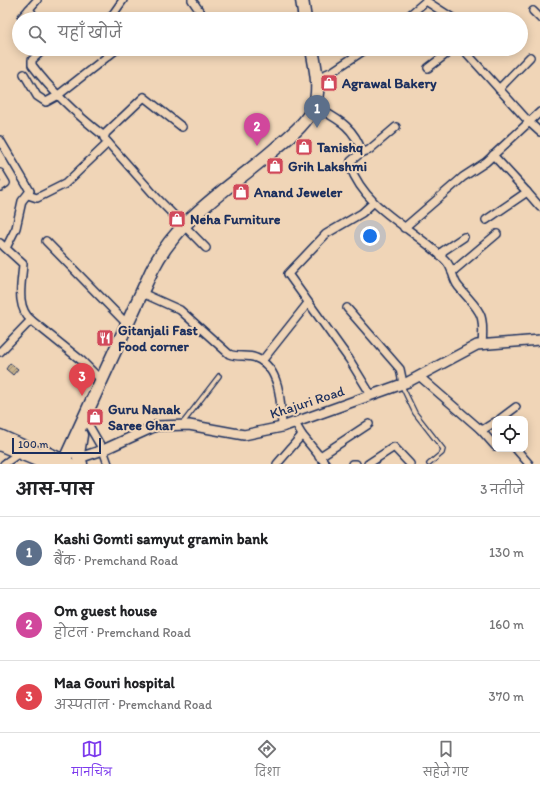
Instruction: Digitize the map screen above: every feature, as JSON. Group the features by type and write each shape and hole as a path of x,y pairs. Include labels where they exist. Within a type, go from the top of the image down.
{"highway":[{"path":"302,0 304,12"},
{"path":"307,0 309,12"},
{"path":"313,56 317,77 317,107"},
{"path":"0,436 45,456 70,462 82,423 158,257 185,227 294,133 317,107 322,91 317,56"}],"street":[{"path":"26,0 32,12"},
{"path":"26,12 36,0"},
{"path":"115,12 123,0"},
{"path":"192,0 201,12"},
{"path":"413,12 426,1 443,12"},
{"path":"533,11 540,18"},
{"path":"38,56 31,63 57,96 104,136 108,144 157,198 206,248"},
{"path":"24,74 37,96 46,102 57,96 108,56"},
{"path":"321,76 333,71 356,56"},
{"path":"428,68 444,56"},
{"path":"469,56 529,122 540,132"},
{"path":"499,89 530,57"},
{"path":"104,136 144,97 182,127"},
{"path":"317,107 349,128 354,135 361,153"},
{"path":"404,228 463,177 493,155 540,112"},
{"path":"396,127 369,150 361,153 351,161 350,164 352,170 373,203 442,257 449,265 458,285 481,314 484,325 482,345"},
{"path":"0,140 29,189 28,195 22,202 16,228 3,246 23,264 20,292 27,317 82,361 101,380"},
{"path":"28,195 37,198 48,191 60,188 108,144"},
{"path":"493,155 540,207"},
{"path":"0,173 6,183 0,187"},
{"path":"486,220 527,192"},
{"path":"371,395 349,359 288,276 289,272 326,234 362,213 373,203"},
{"path":"452,272 498,234"},
{"path":"442,257 443,251 464,237"},
{"path":"46,241 127,324"},
{"path":"142,293 180,310 229,354 237,357 255,357 262,361 270,370 277,384 282,427"},
{"path":"262,361 308,303"},
{"path":"347,308 400,369 402,384"},
{"path":"0,352 31,320"},
{"name":"Khajuri Road","path":"70,462 102,450 156,426 189,425 244,435 282,427 402,384 477,345 540,340"},
{"path":"419,376 480,429 492,443"},
{"path":"504,416 516,407"},
{"path":"82,423 102,450 108,464"},
{"path":"295,423 302,435 326,464"},
{"path":"319,456 369,424"},
{"path":"480,429 484,429 492,424"},
{"path":"0,432 70,462"},
{"path":"277,464 302,435"},
{"path":"0,446 43,464"},
{"path":"368,464 394,447 410,464"},
{"path":"519,452 529,464"},
{"path":"4,464 18,454"}],"lane":[{"path":"181,425 218,376"},
{"path":"402,384 415,413 443,449 442,454 429,464"}],"building":[{"path":"10,363 18,369 13,375 6,369"}],"place":[{"name":"Agrawal Bakery","path":"329,83"},
{"name":"Kashi Gomti samyut gramin bank","path":"317,128"},
{"name":"Om guest house","path":"257,146"},
{"name":"Tanishq","path":"304,147"},
{"name":"Grih Lakshmi","path":"275,166"},
{"name":"Anand Jeweler","path":"241,192"},
{"name":"Neha Furniture","path":"177,219"},
{"name":"Gitanjali Fast Food corner","path":"105,338"},
{"name":"Maa Gouri hospital","path":"82,396"},
{"name":"Guru Nanak Saree Ghar","path":"95,417"}]}
